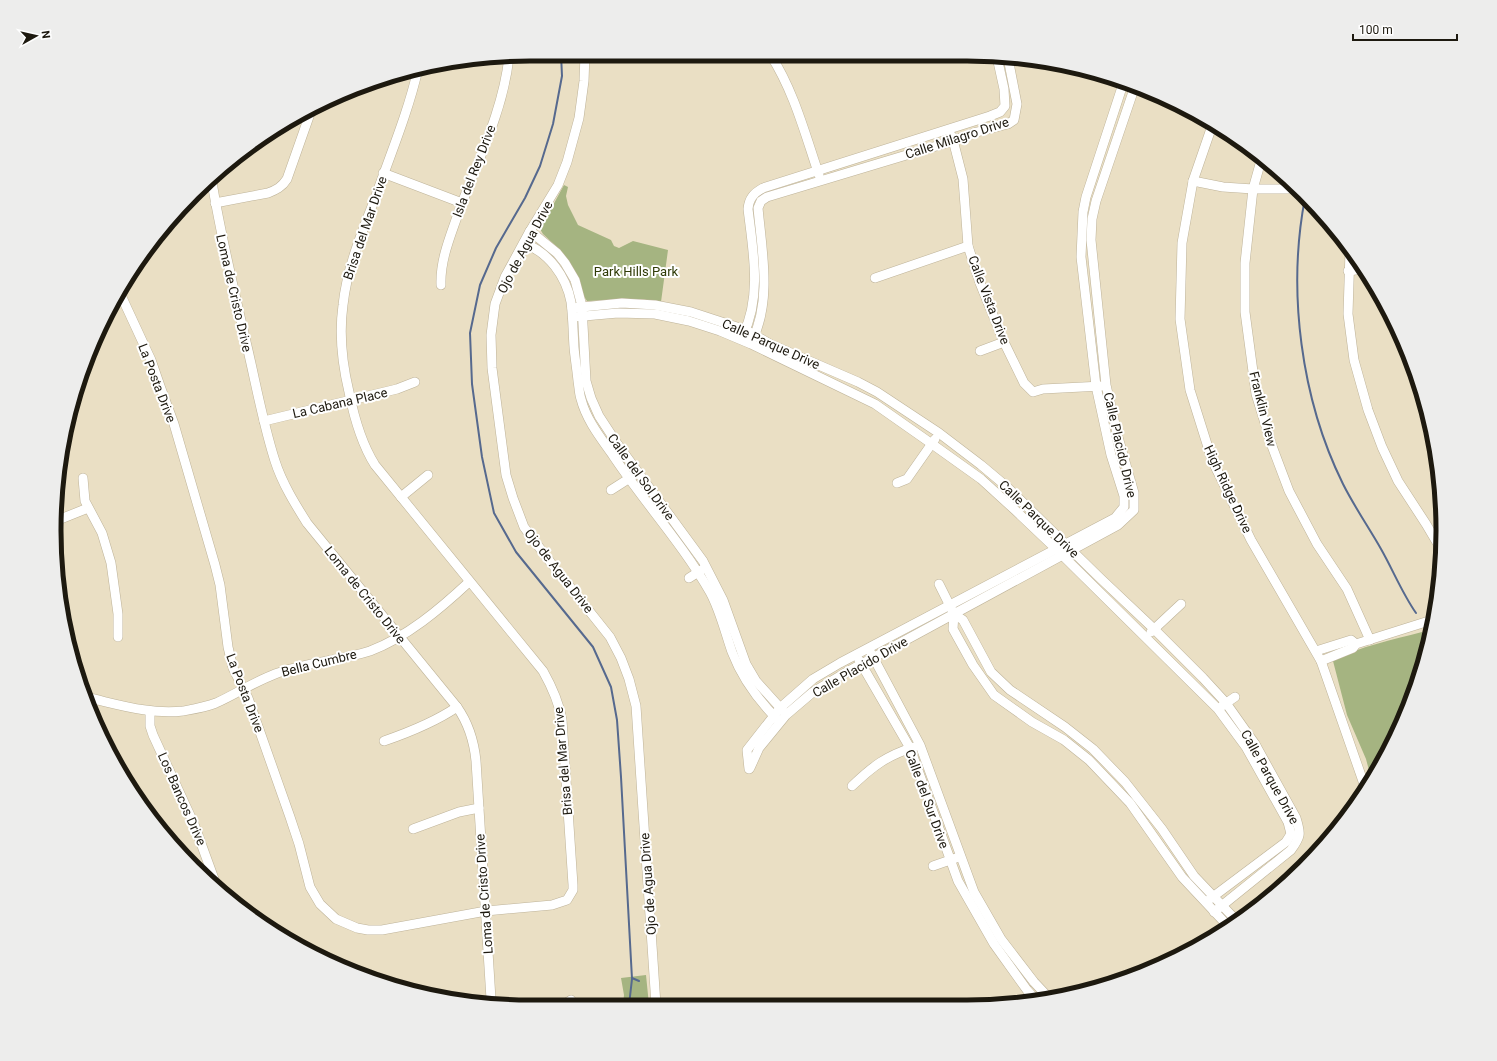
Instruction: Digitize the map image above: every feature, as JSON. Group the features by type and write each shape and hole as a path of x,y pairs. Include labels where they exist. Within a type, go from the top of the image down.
{"street":[{"name":"Ojo de Agua Drive","path":"584,61 581,106 574,140 558,185 530,231 505,277 495,304 491,335 492,368 506,476 524,527 610,637 621,658 629,679 636,706 656,1000"},
{"path":"774,61 787,85 798,112 821,180"},
{"name":"Isla del Rey Drive","path":"441,285 442,262 462,203 499,106 508,62"},
{"name":"Calle Milagro Drive","path":"752,196 763,188 949,130 1000,112 1005,106 1004,89 998,62"},
{"name":"Calle Milagro Drive","path":"761,201 767,197 885,160 1008,124 1014,120 1017,104 1009,63"},
{"name":"Brisa del Mar Drive","path":"416,75 411,96 348,274 344,299 341,343 346,379 355,419 371,458 380,472 542,671 557,698 562,720 573,885 570,896 567,900 558,903 486,911"},
{"name":"Calle Placido Drive","path":"1069,547 1115,518 1124,507 1124,496 1111,455 1096,386 1081,257 1081,234 1086,197 1122,88"},
{"name":"Calle Placido Drive","path":"783,711 951,610 1059,552 1118,525 1134,510 1134,493 1118,437 1106,385 1091,240 1092,219 1096,201 1133,92"},
{"path":"1002,109 1016,114"},
{"path":"1112,116 1125,119"},
{"path":"215,203 268,193 281,186 287,179 309,117"},
{"name":"Calle Vista Drive","path":"949,130 963,179 968,246 980,283 1004,342 1024,383 1032,392 1043,389 1106,385"},
{"name":"High Ridge Drive","path":"1211,130 1193,181 1182,243 1180,319 1190,390 1212,460 1251,540 1321,661 1363,781"},
{"path":"882,151 885,160"},
{"name":"Franklin View","path":"1260,164 1252,189 1245,263 1245,312 1256,394 1272,446 1289,491 1318,544 1346,589 1370,640"},
{"path":"383,173 462,203"},
{"path":"1193,181 1223,188 1288,189"},
{"name":"Loma de Cristo Drive","path":"213,186 222,240 264,421 275,461 282,479 307,524 457,707 468,726 473,740 476,761 491,998"},
{"path":"741,340 746,330 754,301 754,271 748,209 748,203 752,196 761,201 758,208 764,270 763,305 753,340"},
{"path":"1086,197 1096,201"},
{"name":"Calle del Sol Drive","path":"530,231 550,246 565,263 575,280 582,306 580,355 581,398 587,415 597,433 629,479 698,572 756,681 783,711"},
{"name":"Calle del Sol Drive","path":"524,243 539,250 555,266 564,280 572,308 586,381 591,398 599,416 706,567 723,600 733,653 744,679 760,702 777,719"},
{"path":"875,278 968,246"},
{"path":"1349,259 1348,314 1354,360 1368,410 1382,447 1398,481 1436,540"},
{"path":"754,271 764,270"},
{"path":"1348,271 1357,270"},
{"path":"1085,288 1095,288"},
{"name":"La Posta Drive","path":"123,298 150,360 174,424 220,585 229,654 233,668 248,698 299,844 310,887 320,904 336,919 348,925 368,930 382,930 486,911"},
{"name":"Calle Parque Drive","path":"572,308 622,303 641,309"},
{"name":"Calle Parque Drive","path":"573,317 618,313 666,306 741,340 753,340 770,344 877,392 939,433 1006,486 1100,578 1154,628 1226,703 1255,744 1296,818 1300,829 1295,834 1210,900"},
{"name":"Calle Parque Drive","path":"690,316 746,330 753,340 840,387 875,404 980,479 1059,552 1218,709 1246,747 1299,839 1291,850 1214,912"},
{"path":"980,351 1004,342"},
{"path":"840,387 845,377"},
{"name":"La Cabana Place","path":"264,421 351,401 397,389 415,382"},
{"path":"896,483 907,479 939,433"},
{"path":"611,490 638,473"},
{"path":"401,497 428,476"},
{"path":"83,478 84,496 88,508 102,533 111,563 118,614 118,637"},
{"path":"997,494 1006,486"},
{"path":"1124,507 1134,510"},
{"path":"61,519 88,508"},
{"path":"689,578 706,567"},
{"path":"1092,585 1100,578"},
{"name":"Bella Cumbre","path":"93,699 150,711 182,711 207,706 287,669 304,664 350,656 370,650 399,637 436,610 469,582"},
{"path":"939,584 951,610 953,629 973,665 994,695 1029,720 1064,740 1089,760 1134,801 1162,829 1210,900 1214,912 1225,923"},
{"path":"1146,637 1181,604"},
{"path":"951,610 963,620 991,672 1010,690 1065,726 1093,749 1125,782 1134,801"},
{"name":"Calle Placido Drive","path":"777,719 747,750 749,769 759,748 777,719 813,679 868,648 951,610"},
{"path":"1321,661 1352,648 1356,644 1427,622"},
{"path":"1316,651 1351,640 1356,644"},
{"name":"Calle del Sur Drive","path":"868,648 920,745 974,892 997,942 1045,993"},
{"name":"Calle del Sur Drive","path":"856,655 910,748 958,881 1032,995"},
{"path":"1218,709 1235,697"},
{"path":"384,741 427,724 457,707"},
{"path":"1029,720 1036,708"},
{"name":"Los Bancos Drive","path":"150,711 150,726 153,735 194,824 213,875"},
{"path":"852,786 872,767 900,752 920,745"},
{"path":"413,830 459,812 478,808"},
{"path":"933,866 961,857"},
{"path":"1210,900 1222,906 1233,917"}],"green space":[{"name":"Park Hills Park","path":"564,185 568,187 566,196 568,205 578,225 611,240 614,246 619,248 633,241 668,250 661,302 640,299 587,301 583,295 571,265 558,248 543,234 540,229"},
{"path":"1422,632 1424,636 1411,681 1400,710 1388,738 1369,771 1366,759 1347,715 1333,661 1365,647"},
{"path":"646,975 648,1000 624,1000 621,978"}],"waterway":[{"path":"561,61 562,76 553,124 540,166 525,198 496,248 480,285 470,333 472,384 482,457 494,513 516,552 593,647 611,687 617,720 621,777 632,979 630,1000"},
{"path":"1304,205 1297,270 1298,307 1308,381 1317,417 1343,484 1381,549 1406,598 1416,613"},
{"path":"632,978 639,981"}]}
